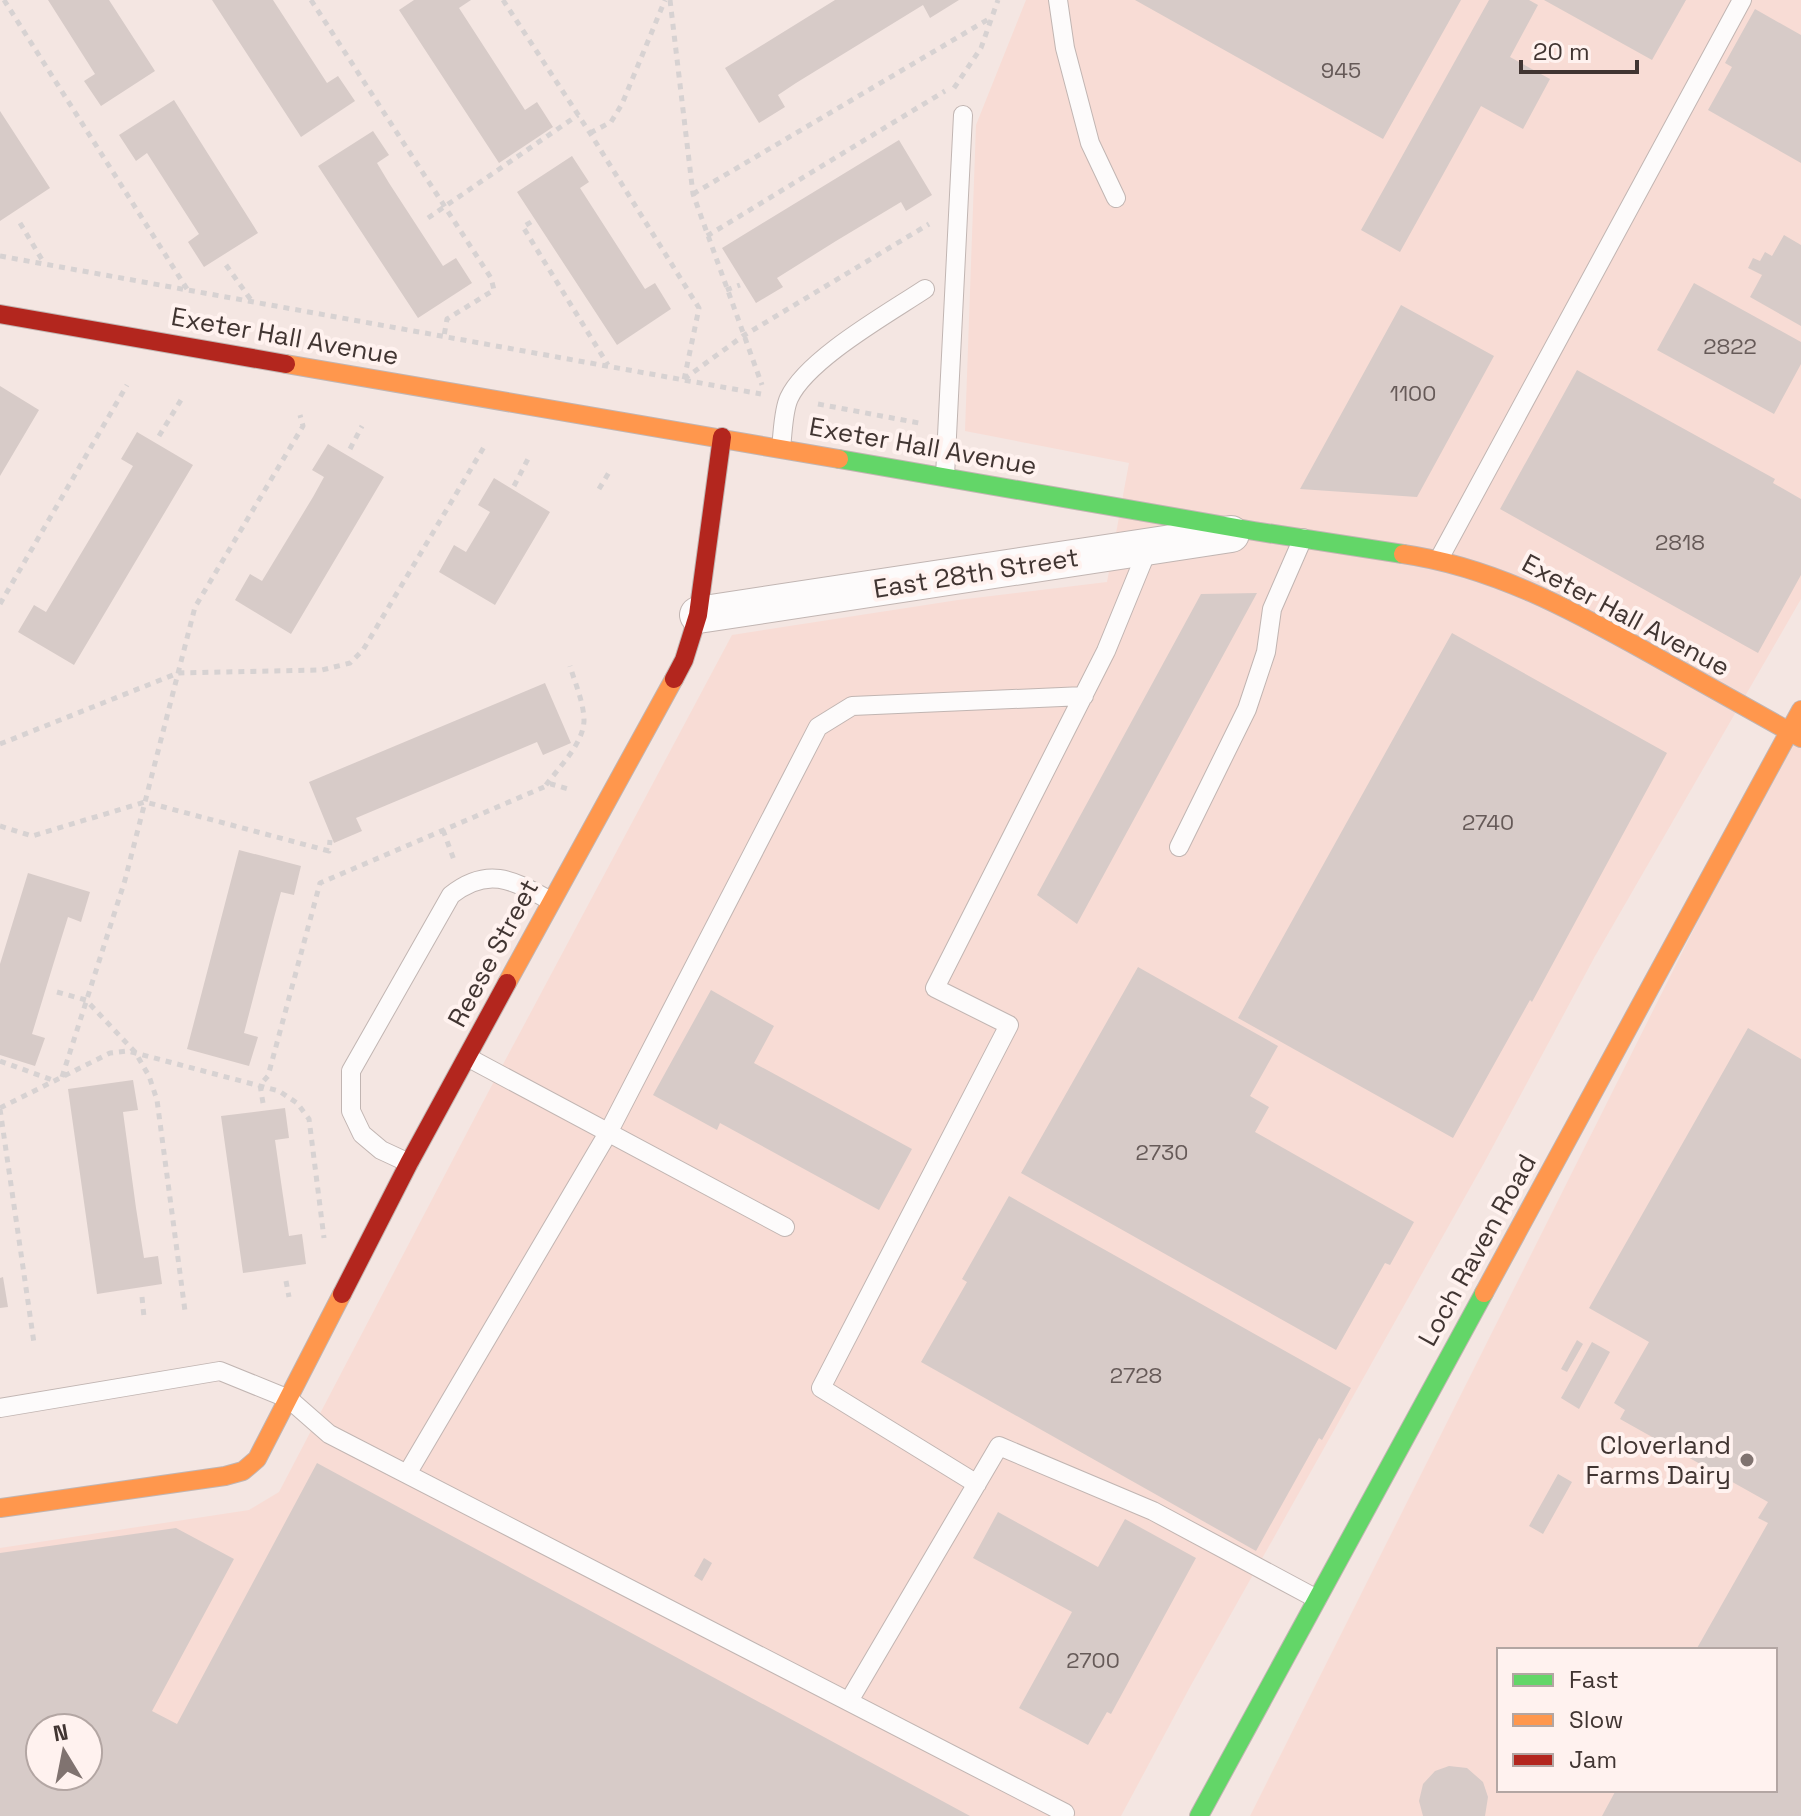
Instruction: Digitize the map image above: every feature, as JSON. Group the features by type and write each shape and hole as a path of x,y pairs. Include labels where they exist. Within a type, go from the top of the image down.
{"street":[{"name":"Exeter Hall Avenue","path":"0,314 1254,531 1439,559 1522,587 1599,625 1795,735"},
{"name":"Reese Street","path":"0,1508 225,1476 243,1471 257,1459 409,1163 684,660 698,615 722,437"},
{"name":"East 28th Street","path":"698,615 1254,531"},
{"name":"Loch Raven Road","path":"1199,1816 1795,735 1801,710"}],"lane":[{"path":"1058,0 1065,48 1090,143 1116,198"},
{"path":"1439,559 1742,0"},
{"path":"945,476 963,115"},
{"path":"781,447 788,398 829,353 925,289"},
{"path":"1179,847 1247,709 1266,652 1272,609 1303,538"},
{"path":"977,1484 821,1388 1009,1025 935,988 1106,651 1149,546"},
{"path":"407,1474 608,1133 818,727 852,706 1084,696"},
{"path":"409,1163 381,1150 362,1134 351,1111 351,1071 451,895 466,883 485,878 505,879 551,901"},
{"path":"467,1057 785,1227"},
{"path":"0,1408 220,1371 289,1399 329,1434 1065,1813 1063,1816"},
{"path":"849,1701 999,1446 1153,1511 1317,1599"}],"path":[{"path":"4,0 188,290"},
{"path":"311,0 491,278 494,290 447,319 444,336"},
{"path":"503,0 699,308 684,380"},
{"path":"590,133 611,122 622,104 667,0"},
{"path":"0,256 766,394 693,194 667,0"},
{"path":"693,194 992,17"},
{"path":"707,236 959,82"},
{"path":"428,218 578,115"},
{"path":"531,222 523,227 609,366"},
{"path":"20,223 45,264"},
{"path":"684,380 743,336 930,223"},
{"path":"226,265 252,302"},
{"path":"726,290 740,285"},
{"path":"0,604 127,385"},
{"path":"159,436 184,395"},
{"path":"788,398 947,429"},
{"path":"62,1077 125,880 195,607 303,426 300,415"},
{"path":"350,449 362,426"},
{"path":"0,744 178,673 322,670 350,663 363,650 484,447"},
{"path":"514,486 530,455"},
{"path":"599,489 611,469"},
{"path":"545,786 578,741 584,723 570,666"},
{"path":"260,1085 268,1076 320,883 545,786 551,784 570,790"},
{"path":"0,826 32,836 145,802 329,851 330,840"},
{"path":"443,830 456,866"},
{"path":"57,992 86,1000 135,1052 149,1076 157,1100 185,1311"},
{"path":"34,1343 0,1108 110,1053 135,1052 260,1085 279,1091 297,1103 309,1119 324,1239"},
{"path":"0,1061 55,1081"},
{"path":"260,1085 263,1103"},
{"path":"286,1281 289,1297"},
{"path":"142,1297 144,1317"}],"shaded area":[{"path":"1026,0 1801,0 1801,599 1594,958 1484,1163 1121,1816 0,1816 0,1548 249,1510 279,1492 732,635 958,600 1107,582 1129,463 965,431 976,125"},
{"path":"1801,717 1801,1816 1250,1816 1790,737"}],"building":[{"path":"48,0 109,0 155,71 101,106 84,81 95,74"},
{"path":"212,0 273,0 327,83 338,76 355,101 301,137"},
{"path":"414,0 471,0 459,8 525,110 537,102 553,127 499,163 399,10"},
{"path":"835,0 959,0 930,18 923,5 796,83 778,95 785,107 759,123 725,68"},
{"path":"1135,0 1461,0 1383,139"},
{"path":"1489,0 1529,0 1538,5 1510,57 1550,79 1523,129 1481,106 1400,252 1361,230"},
{"path":"1544,0 1686,0 1652,60"},
{"path":"1755,9 1801,35 1801,163 1708,110 1732,67 1725,63"},
{"path":"174,100 258,233 204,267 188,242 199,234 147,153 136,161 119,135"},
{"path":"0,111 50,188 0,221"},
{"path":"373,131 389,155 377,163 443,266 456,258 472,283 418,318 318,166"},
{"path":"899,140 932,195 906,211 901,202 836,241 777,278 783,287 756,303 722,248"},
{"path":"572,156 589,182 580,188 645,289 655,283 671,309 617,345 517,192"},
{"path":"1784,235 1801,245 1801,326 1750,297 1762,275 1748,268 1753,258 1760,261 1765,252 1772,256"},
{"path":"1694,283 1801,342 1801,364 1774,414 1657,350"},
{"path":"1401,305 1494,356 1417,497 1300,489"},
{"path":"1577,370 1775,479 1773,483 1801,499 1801,575 1758,653 1500,509"},
{"path":"0,386 39,410 0,476"},
{"path":"137,432 193,465 74,665 18,632 34,605 46,612 110,505 133,466 121,459"},
{"path":"328,444 384,477 291,634 235,600 250,574 262,581 313,497 324,477 312,470"},
{"path":"494,478 550,512 495,605 439,572 454,545 466,552 490,512 478,505"},
{"path":"1257,593 1077,924 1037,895 1201,594"},
{"path":"1452,633 1667,753 1532,1002 1530,1000 1453,1138 1238,1018"},
{"path":"545,683 571,743 543,755 537,742 356,818 362,831 334,843 309,782"},
{"path":"239,850 301,866 294,895 281,892 244,1033 258,1037 249,1066 187,1049"},
{"path":"28,873 90,892 81,922 68,917 32,1034 45,1038 35,1066 0,1055 0,964"},
{"path":"1138,967 1278,1046 1250,1096 1269,1107 1255,1132 1414,1222 1390,1265 1385,1263 1336,1350 1021,1173"},
{"path":"711,990 774,1026 754,1063 912,1149 879,1210 720,1123 717,1130 653,1095"},
{"name":"Cloverland Farms Dairy","path":"1748,1028 1801,1059 1801,1816 1602,1816 1615,1792 1777,1792 1777,1648 1697,1648 1768,1523 1758,1518 1768,1502 1620,1419 1625,1410 1614,1403 1649,1342 1589,1308"},
{"path":"133,1080 138,1110 123,1112 136,1208 144,1258 158,1256 162,1284 97,1294 68,1089"},
{"path":"285,1108 289,1138 275,1140 289,1236 302,1234 306,1264 243,1273 221,1116"},
{"path":"1009,1196 1351,1388 1322,1440 1319,1438 1256,1551 921,1362 967,1282 962,1279"},
{"path":"3,1277 8,1307 0,1308 0,1278"},
{"path":"1577,1340 1583,1344 1567,1372 1561,1369"},
{"path":"1592,1342 1610,1352 1579,1409 1561,1398"},
{"path":"317,1463 970,1816 0,1816 0,1553 176,1528 234,1559 152,1711 177,1724"},
{"path":"1558,1474 1572,1482 1543,1534 1529,1526"},
{"path":"998,1512 1098,1567 1125,1519 1196,1558 1111,1714 1107,1712 1088,1745 1019,1708 1072,1612 973,1558"},
{"path":"704,1558 712,1563 702,1581 694,1576"},
{"path":"1449,1766 1467,1768 1483,1782 1488,1797 1485,1816 1423,1816 1419,1801 1423,1784 1435,1771"}],"traffic: fast":[{"path":"839,459 1403,554"},
{"path":"1199,1816 1484,1293"}],"traffic: slow":[{"path":"286,364 839,459"},
{"path":"1403,554 1469,569 1562,606 1801,738"},
{"path":"507,983 674,679"},
{"path":"1484,1293 1801,710"},
{"path":"0,1508 243,1471 257,1459 342,1294"}],"traffic: jam":[{"path":"0,314 286,364"},
{"path":"674,679 684,660 698,615 722,437"},
{"path":"342,1294 507,983"}],"place":[{"name":"Cloverland Farms Dairy","path":"1747,1460"}]}
